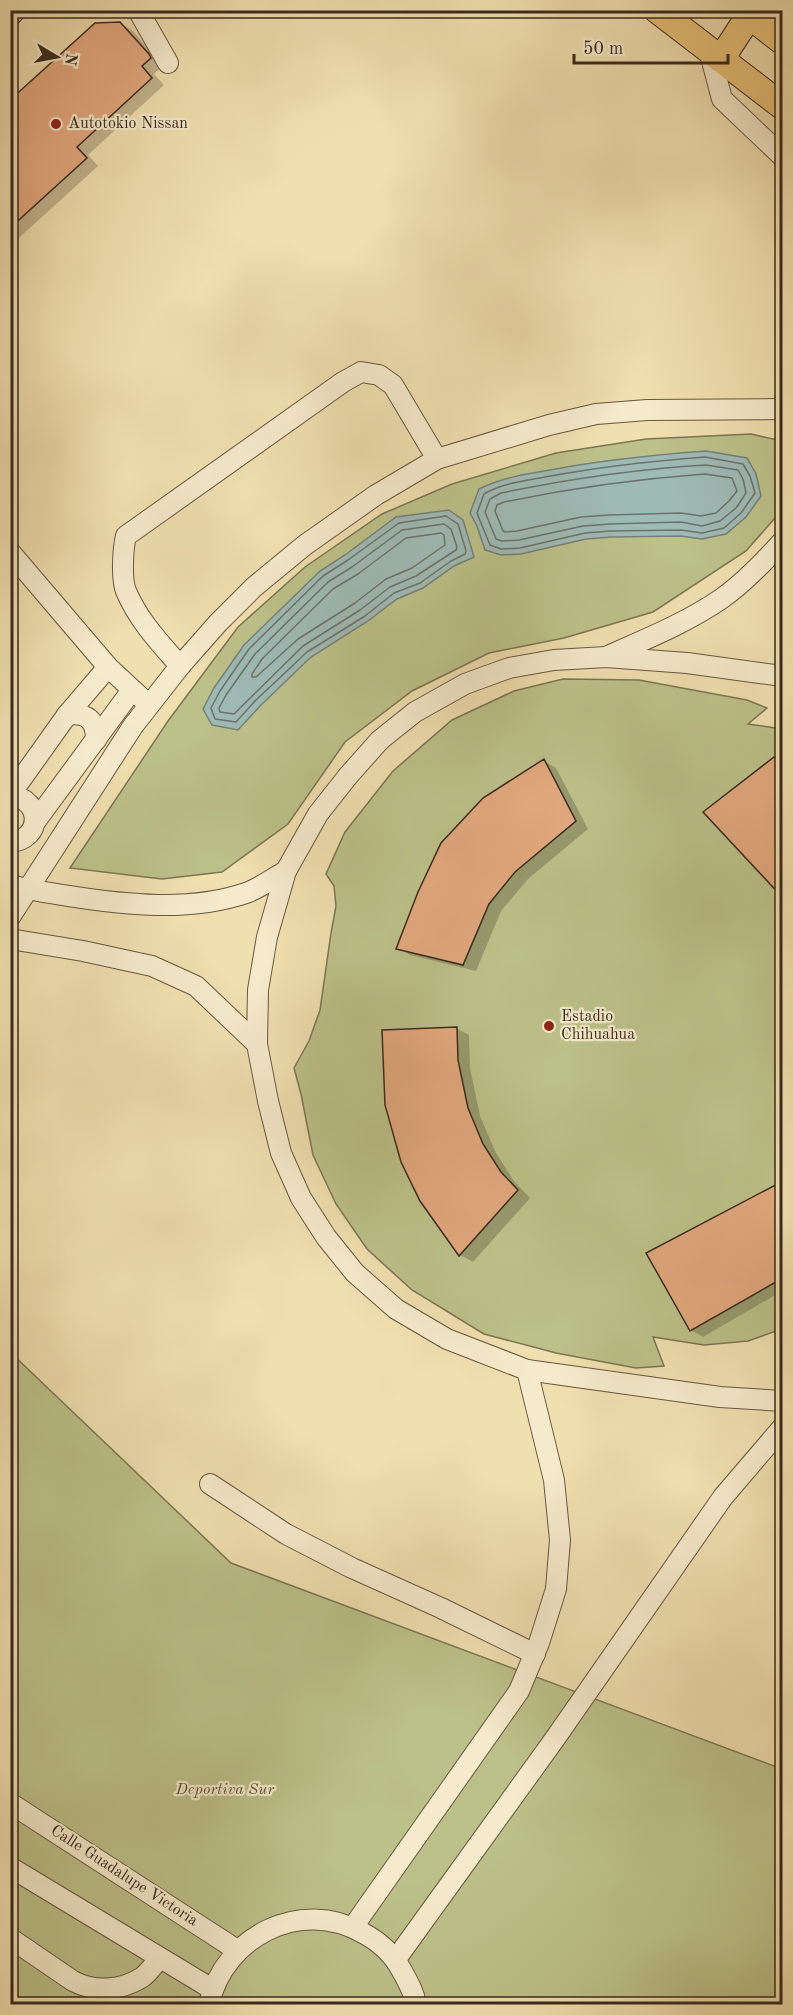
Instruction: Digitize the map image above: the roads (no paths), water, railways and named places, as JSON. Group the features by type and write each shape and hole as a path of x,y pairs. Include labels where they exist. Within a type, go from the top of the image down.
{"main road":[{"path":"657,10 783,106"},
{"path":"715,54 746,13 783,41"}],"lane":[{"path":"138,10 168,63"},
{"path":"715,54 722,99 783,156"},
{"path":"180,666 146,626 125,589 124,545 126,536 343,382 361,372 379,375 393,385 437,459"},
{"path":"10,917 19,887 133,726 180,666 239,602 305,545 376,495 437,459 549,425 597,414 783,409"},
{"path":"606,657 672,627 720,599 758,569 783,542"},
{"path":"10,552 108,667 149,705"},
{"path":"783,676 687,663 606,657 554,660 509,668 465,684 415,712 380,740 348,776 318,814 286,872 267,937 258,990 256,1044 281,1153 301,1198 326,1237 355,1273 396,1309 447,1339 527,1370 720,1397 783,1401"},
{"path":"35,822 34,812 29,803 21,797 10,795 67,715 108,667"},
{"path":"10,842 23,839 31,832 35,822 132,690"},
{"path":"67,715 77,713 93,722 96,740"},
{"path":"19,887 108,902 165,904 209,902 247,892 286,872"},
{"path":"10,939 83,951 152,966 195,986 256,1044"},
{"path":"353,1927 519,1691 535,1654 556,1589 560,1540 554,1480 527,1370"},
{"path":"396,1959 559,1732 723,1497 783,1428"},
{"path":"210,1485 285,1534 535,1654"},
{"name":"Calle Guadalupe Victoria","path":"10,1803 237,1950"},
{"path":"10,1867 160,1958 210,1997 222,1968 237,1950 262,1932 292,1921 323,1920 353,1927 376,1940 396,1959 415,1994 416,2004"},
{"path":"10,1938 84,1987 100,1989 126,1985 142,1978 160,1958"}],"water":[{"path":"706,451 747,458 756,474 761,496 746,517 726,534 702,539 681,536 586,539 521,554 501,555 485,550 470,513 479,489 513,477 569,466"},
{"path":"449,510 463,520 474,557 454,566 423,588 397,599 368,621 311,657 238,730 212,725 203,709 214,688 244,645 320,571 396,517"}],"place":[{"name":"Autotokio Nissan","path":"56,124"},
{"name":"Estadio Chihuahua","path":"549,1026"}],"park label":[{"name":"Deportiva Sur","path":"225,1790"}]}
